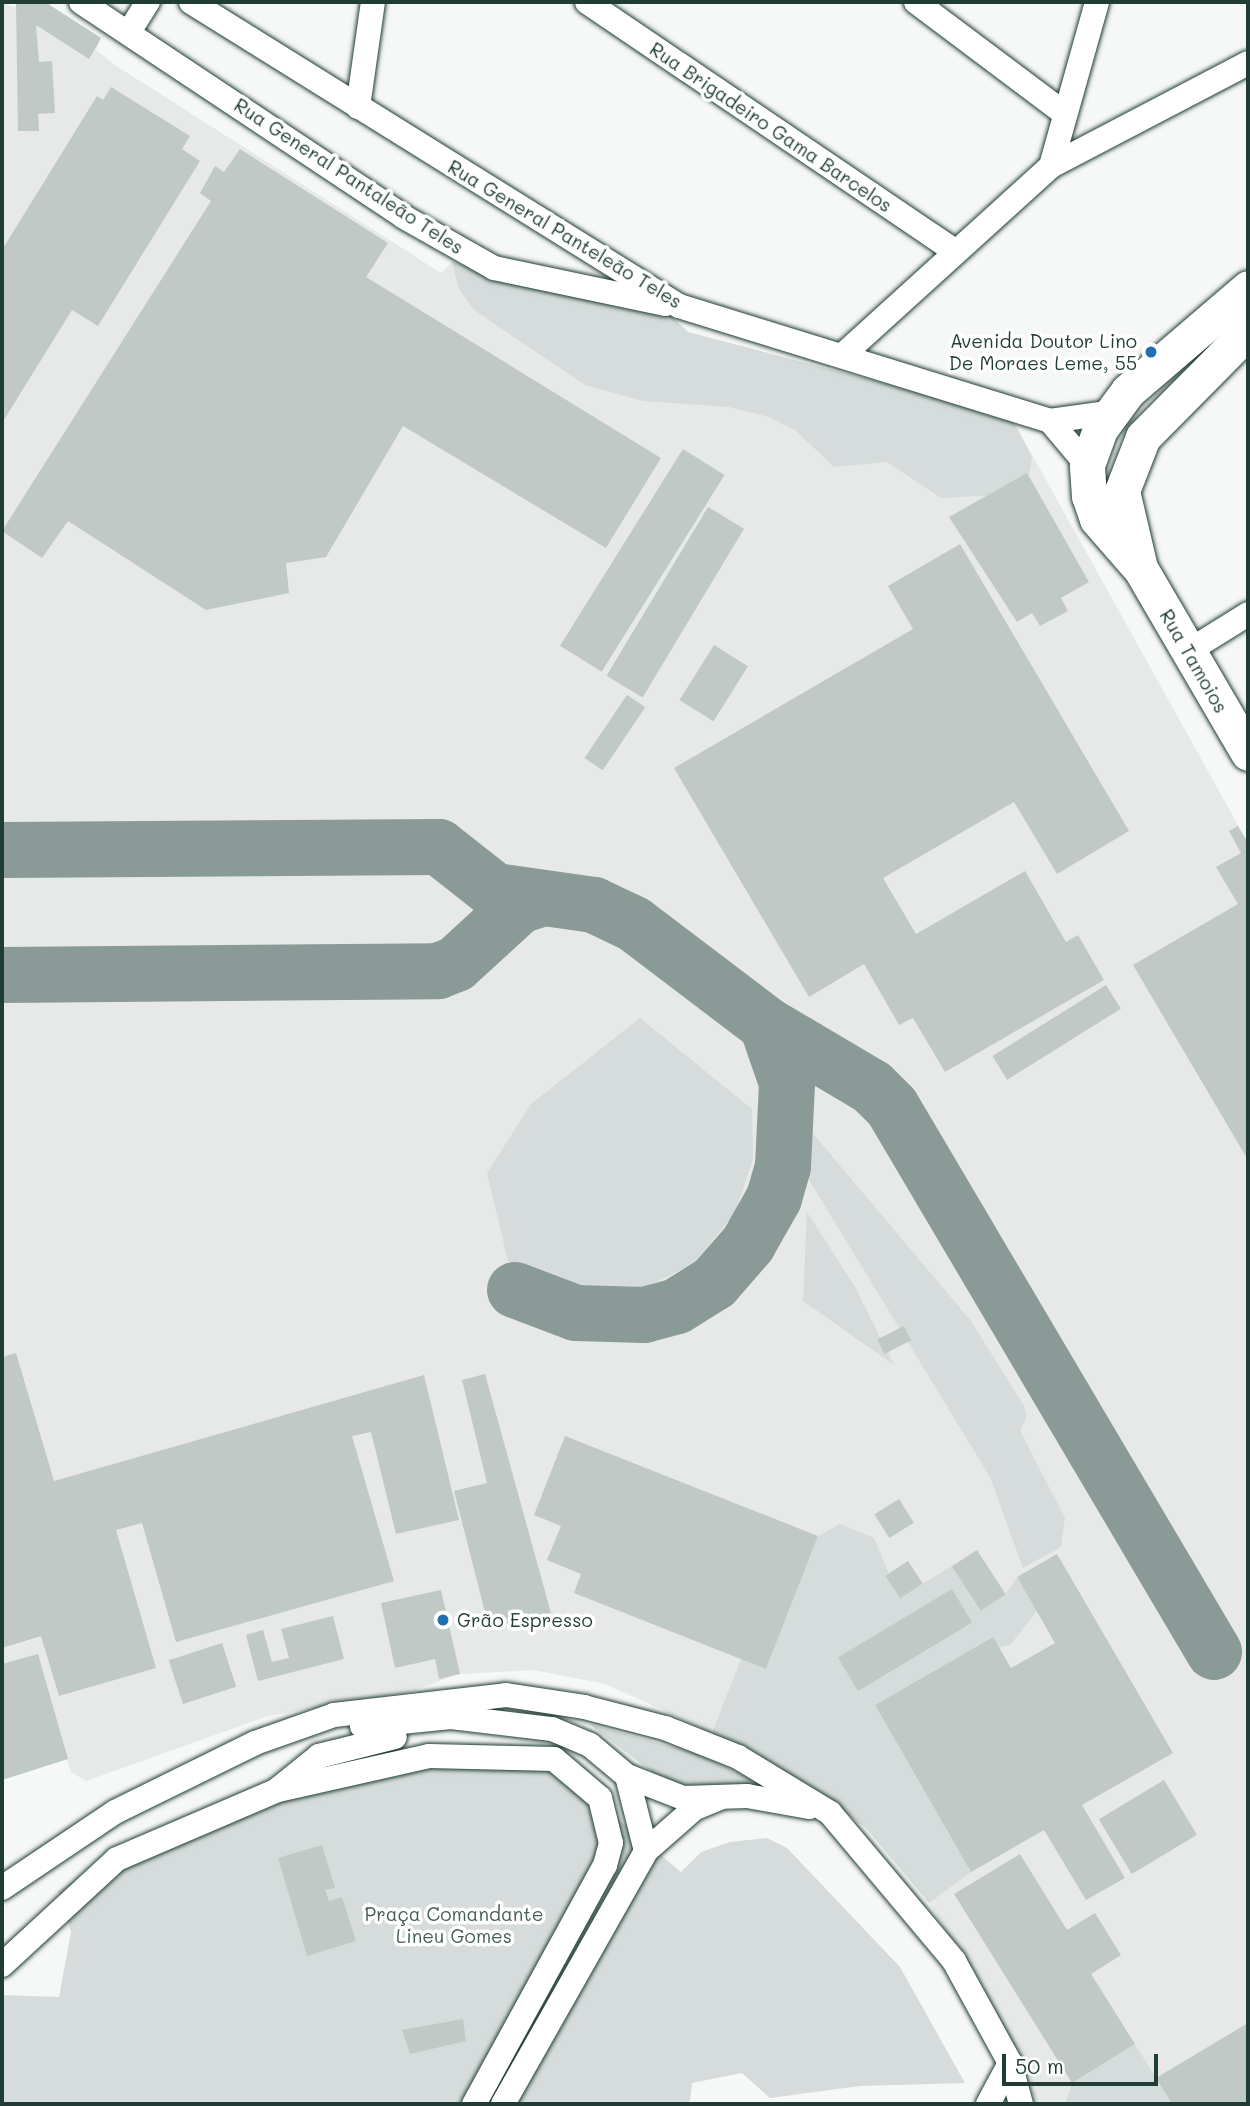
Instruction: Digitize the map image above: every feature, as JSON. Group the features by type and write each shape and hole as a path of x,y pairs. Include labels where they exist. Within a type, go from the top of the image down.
{"main road":[{"path":"1248,288 1107,413 1087,465 1104,486 1122,491 1137,448 1163,413 1248,331"},
{"path":"1107,413 1128,426 1137,448"},
{"name":"Rua Tamoios","path":"1087,465 1097,519 1140,568 1248,753"},
{"name":"Rua Tamoios","path":"1122,491 1140,568"}],"street":[{"name":"Rua General Pantaleão Teles","path":"81,2 404,217 494,268 680,306"},
{"path":"129,32 148,2"},
{"name":"Rua General Panteleão Teles","path":"191,2 680,306 845,353 1050,421 1107,413"},
{"path":"358,107 373,2"},
{"name":"Rua Brigadeiro Gama Barcelos","path":"587,2 955,251"},
{"path":"916,2 1065,114"},
{"path":"1051,166 1097,2"},
{"path":"845,353 1051,166 1248,63"},
{"path":"1050,421 1087,465"},
{"path":"1187,652 1248,614"},
{"path":"2,1888 115,1812 255,1743 334,1715 506,1695 664,1728 738,1757 830,1813 954,1961 1010,2063 1021,2104"},
{"path":"255,1743 427,1717 475,1719 552,1729 590,1745 627,1776 667,1795 789,1802 830,1813"},
{"path":"278,1790 319,1756 475,1719"},
{"path":"2,1965 117,1859 161,1835 278,1790 378,1763 520,1753 554,1759 600,1798 611,1843 605,1865 474,2104"},
{"path":"627,1776 646,1851"},
{"path":"503,2104 646,1851 695,1808 720,1798"},
{"path":"988,2104 1010,2063"}],"shaded area":[{"path":"2,2 12,7 45,2 101,38 96,50 115,65 441,273 452,262 670,315 688,332 1011,417 1248,843 1248,2104 1035,2104 1030,2074 929,1903 866,1828 821,1794 712,1733 606,1684 534,1670 459,1674 409,1692 268,1716 86,1781 71,1772 67,1759 2,1780"}],"green space":[{"path":"452,262 670,315 688,332 1011,417 1032,457 1029,474 1000,495 941,498 887,462 834,467 795,430 769,417 729,407 643,401 585,385 474,310 459,289"},
{"path":"640,1018 752,1109 753,1159 735,1213 693,1264 642,1289 598,1291 519,1267 508,1261 487,1173 531,1104"},
{"path":"810,1130 971,1321 1024,1406 1027,1416 1020,1431 1065,1518 1061,1547 1023,1568 990,1477 806,1175"},
{"path":"807,1212 855,1287 894,1365 803,1301"},
{"path":"840,1524 874,1538 899,1598 952,1566 981,1610 1006,1594 1017,1577 1037,1611 1011,1644 999,1648 993,1637 875,1705 971,1872 929,1903 866,1828 821,1794 712,1733 741,1659 766,1669 818,1536"},
{"path":"589,1724 699,1754 752,1779 750,1790 668,1784"},
{"name":"Praça Comandante Lineu Gomes","path":"475,1744 533,1748 681,1872 701,1852 730,1842 767,1838 787,1848 900,1967 965,2083 860,2086 770,2098 742,2073 692,2083 690,2101 674,2104 2,2104 2,1995 59,1997 71,1932 58,1891 147,1834 249,1791 373,1756"},
{"path":"1135,2044 1172,2104 1065,2104 1072,2083"}],"building":[{"path":"16,2 45,2 101,38 89,59 36,25 39,62 52,61 55,113 38,114 39,131 18,131"},
{"path":"111,87 190,136 182,149 200,161 98,326 72,310 2,423 2,250 97,96 103,100"},
{"path":"240,149 388,243 366,277 661,458 606,548 403,426 326,557 286,563 289,593 206,610 68,521 42,558 2,531 211,201 200,193 215,166 224,172"},
{"path":"683,449 725,475 602,672 560,646"},
{"path":"1027,473 1089,582 1061,598 1068,611 1040,626 1032,613 1017,622 949,517"},
{"path":"708,507 744,529 643,697 607,676"},
{"path":"960,544 1129,831 1057,874 1014,802 883,878 916,934 1025,871 1066,942 1078,935 1104,980 945,1072 913,1018 899,1025 864,964 809,997 674,768 913,629 888,586"},
{"path":"714,645 748,666 713,721 680,700"},
{"path":"627,695 645,707 603,770 585,758"},
{"path":"1238,826 1248,843 1248,1160 1133,965 1238,904 1216,867 1241,853 1229,831"},
{"path":"1106,985 1121,1009 1007,1080 992,1056"},
{"path":"904,1326 911,1340 885,1354 877,1340"},
{"path":"16,1353 54,1481 424,1375 459,1520 396,1534 371,1432 352,1436 394,1581 176,1642 142,1523 116,1530 156,1668 59,1696 41,1636 2,1648 2,1357"},
{"path":"485,1374 551,1613 489,1628 454,1491 487,1483 462,1380"},
{"path":"565,1436 818,1536 766,1669 574,1593 581,1574 547,1560 561,1526 534,1515"},
{"path":"899,1499 914,1523 889,1538 874,1514"},
{"path":"977,1550 1006,1594 981,1611 952,1566"},
{"path":"1057,1554 1173,1753 1082,1805 1125,1878 1086,1900 1044,1830 971,1872 875,1705 993,1637 1011,1668 1055,1643 1017,1577"},
{"path":"908,1561 923,1584 900,1598 885,1576"},
{"path":"952,1589 972,1622 858,1691 838,1658"},
{"path":"441,1590 460,1674 439,1679 435,1659 395,1668 381,1603"},
{"path":"333,1616 344,1659 258,1681 246,1635 263,1630 272,1662 289,1658 281,1629"},
{"path":"222,1643 236,1687 183,1704 169,1660"},
{"path":"38,1654 68,1759 2,1780 2,1664"},
{"path":"1164,1780 1197,1835 1132,1874 1099,1819"},
{"path":"322,1845 335,1888 325,1890 329,1901 342,1897 356,1941 307,1956 278,1858"},
{"path":"1020,1854 1067,1930 1095,1913 1121,1955 1091,1974 1135,2044 1072,2083 954,1894"},
{"path":"463,2019 466,2041 410,2054 402,2030"},
{"path":"1248,2023 1248,2104 1172,2104 1156,2078"}],"taxiway":[{"path":"2,850 439,847 495,891 594,905 634,924 767,1025 872,1087 892,1107 1214,1652"},
{"path":"2,975 438,971 456,964 519,906 541,899"},
{"path":"515,1290 576,1313 644,1315 677,1306 714,1283 748,1244 774,1198 783,1166 787,1083 767,1025"}],"place":[{"name":"Avenida Doutor Lino De Moraes Leme, 55","path":"1151,352"},
{"name":"Grão Espresso","path":"443,1620"}]}
